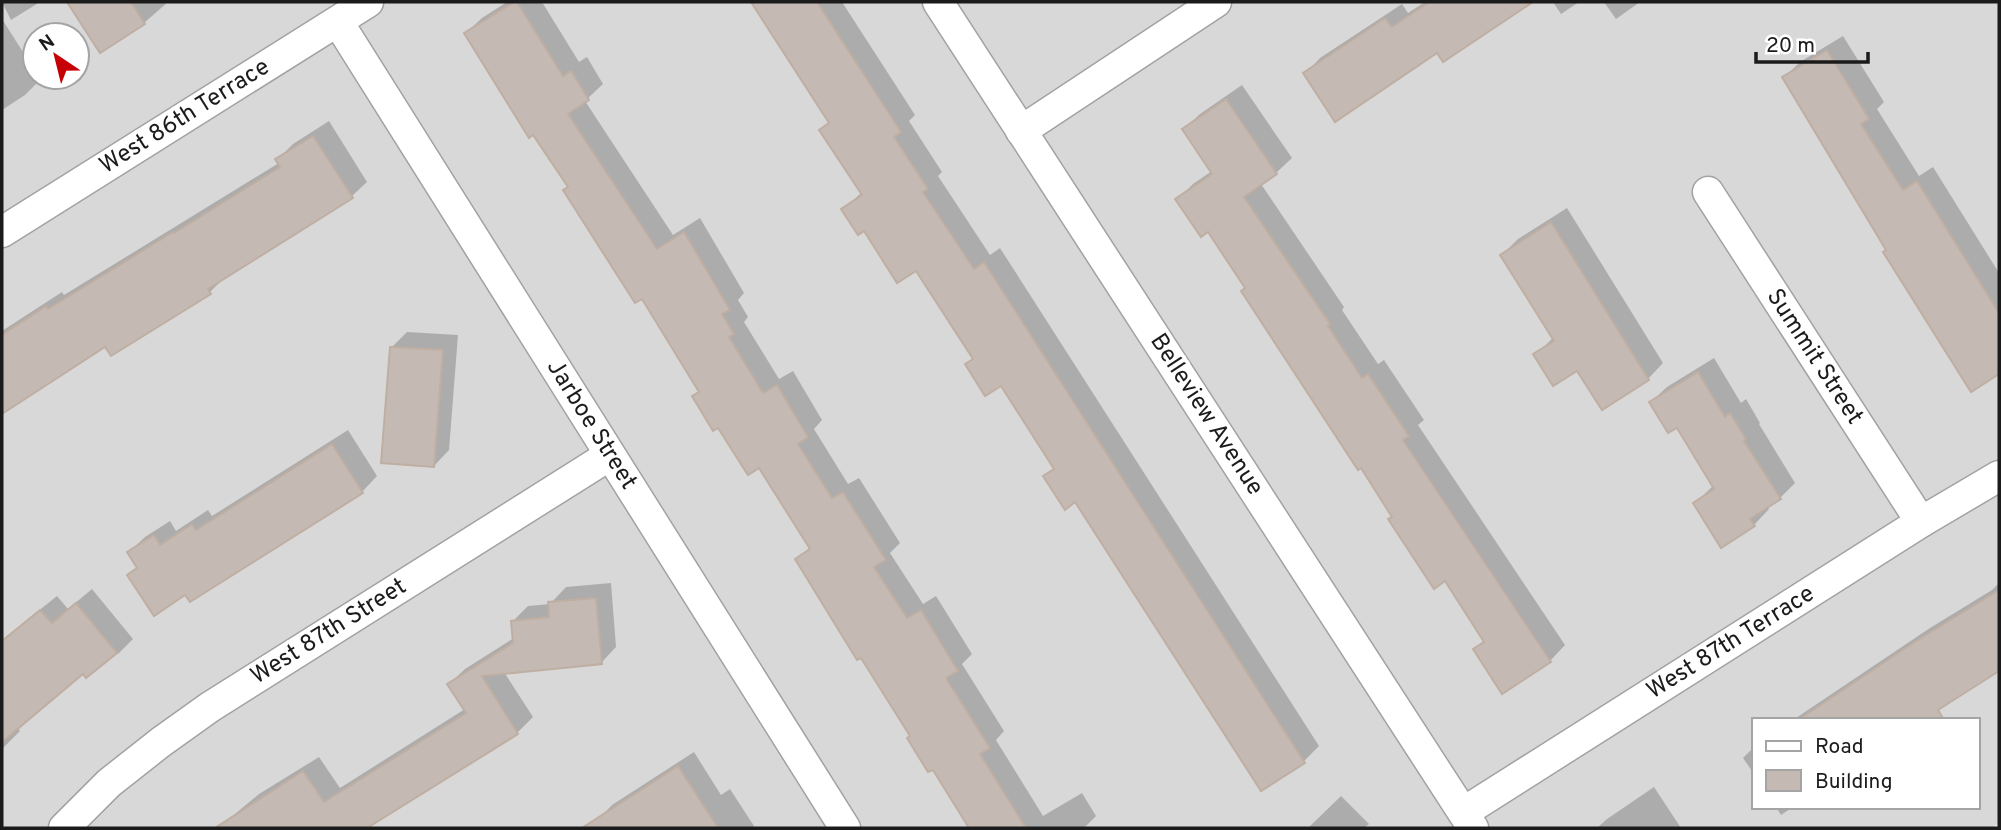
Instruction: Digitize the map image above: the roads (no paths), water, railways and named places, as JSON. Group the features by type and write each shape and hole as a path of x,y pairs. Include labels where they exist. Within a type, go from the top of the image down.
{"street":[{"name":"West 86th Terrace","path":"2,232 368,2"},
{"name":"Belleview Avenue","path":"938,2 1469,820"},
{"path":"1021,131 1216,2"},
{"name":"Jarboe Street","path":"338,22 845,828"},
{"name":"Summit Street","path":"1708,192 1921,522"},
{"name":"West 87th Street","path":"64,828 109,783 211,707 610,456"},
{"name":"West 87th Terrace","path":"1469,820 1921,522 1999,476"}]}
